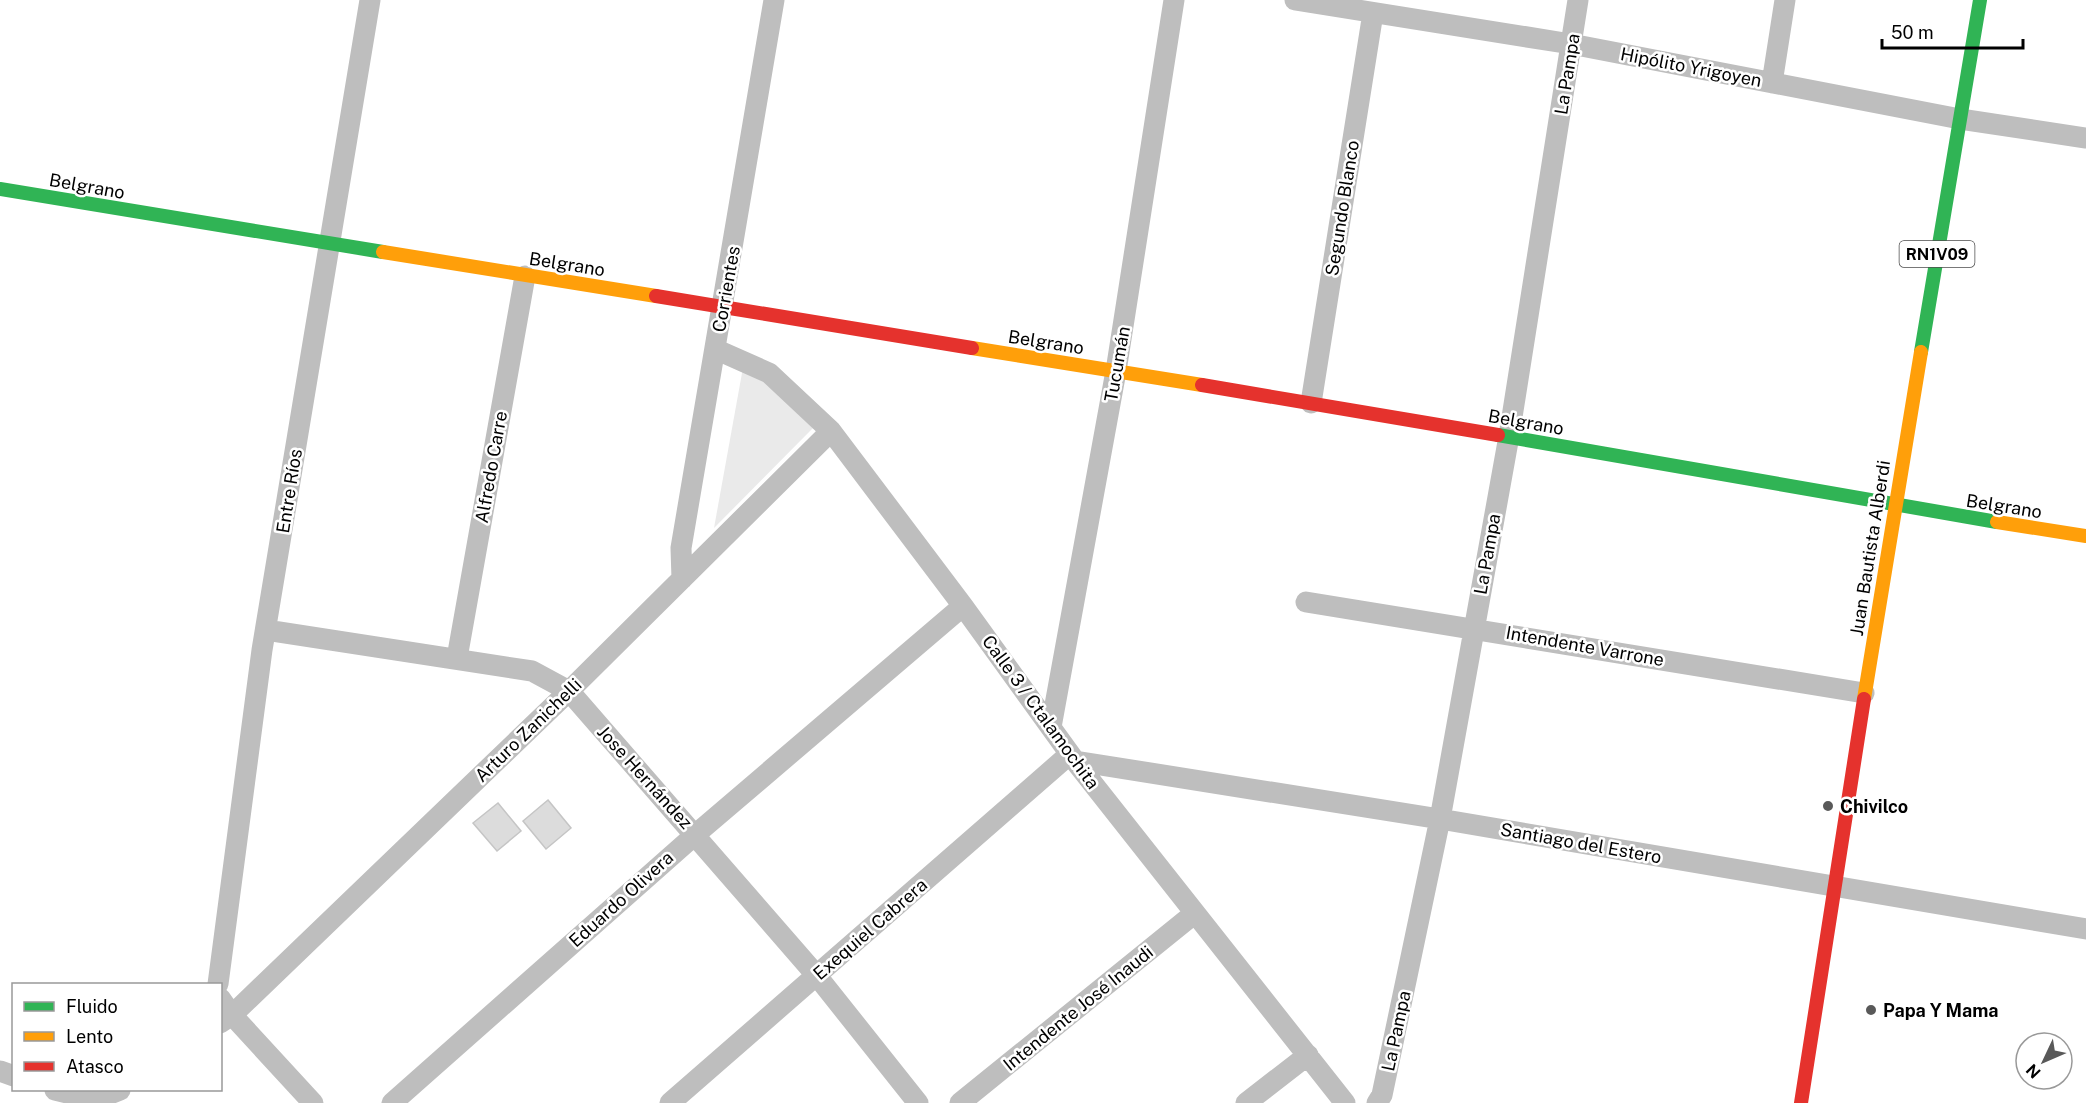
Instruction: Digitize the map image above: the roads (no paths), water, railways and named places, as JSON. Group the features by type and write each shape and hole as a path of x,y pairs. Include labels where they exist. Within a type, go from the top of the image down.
{"street":[{"name":"Entre Ríos","path":"218,983 266,630 370,0"},
{"name":"Corrientes","path":"681,579 681,548 774,0"},
{"name":"Tucumán","path":"1051,728 1116,371 1174,0"},
{"name":"Hipólito Yrigoyen","path":"1295,0 1571,44 1960,120 2086,138"},
{"name":"La Pampa","path":"1377,1103 1382,1095 1440,819 1509,436 1578,0"},
{"path":"1772,83 1785,0"},
{"name":"Juan Bautista Alberdi","path":"1802,1103 1833,885 1980,0"},
{"name":"Segundo Blanco","path":"1311,404 1373,13"},
{"name":"Belgrano","path":"0,189 1509,436 1895,507 2086,536"},
{"name":"Alfredo Carre","path":"457,658 525,276"},
{"name":"Calle 3 / Ctalamochita","path":"715,349 769,373 831,432 963,606 1072,758 1345,1103"},
{"name":"Arturo Zanichelli","path":"224,1012 569,691 831,432"},
{"name":"Intendente Varrone","path":"1306,602 1474,627 1864,693"},
{"name":"Eduardo Olivera","path":"392,1103 696,834 963,606"},
{"name":"Jose Hernández","path":"266,630 532,671 569,691 696,834 817,976 918,1103"},
{"name":"Santiago del Estero","path":"1072,758 2086,929"},
{"name":"Exequiel Cabrera","path":"670,1103 1072,758"},
{"name":"Intendente José Inaudi","path":"960,1103 1195,913"},
{"path":"224,1012 313,1103"},
{"path":"1246,1103 1308,1056"},
{"path":"62,1091 95,1100 114,1096"}],"place":[{"name":"Chivilco","path":"1828,806"},
{"name":"Papa Y Mama","path":"1871,1010"}]}
